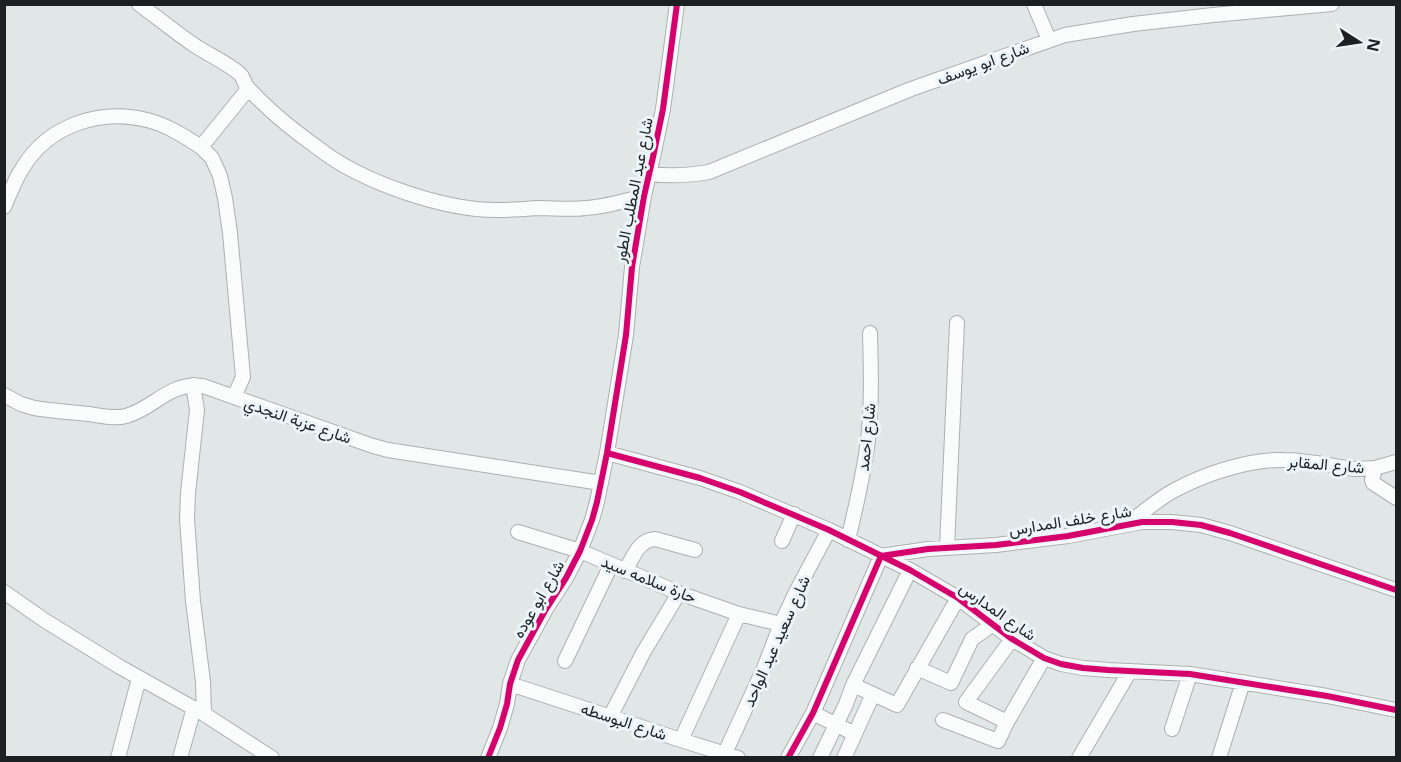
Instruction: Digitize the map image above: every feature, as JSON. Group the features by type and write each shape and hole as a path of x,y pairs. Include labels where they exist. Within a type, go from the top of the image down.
{"street":[{"path":"139,4 194,46 241,75 248,89 320,150 341,164 373,179 442,204 465,208 499,210 586,208 644,196"},
{"name":"شارع عبد المطلب الطور","path":"607,453 626,334 632,267 648,174 663,109 677,4"},
{"path":"1034,4 1049,40"},
{"name":"شارع ابو يوسف","path":"648,174 689,176 709,172 911,89 1049,40 1085,31 1251,11 1332,4"},
{"path":"201,147 248,89"},
{"path":"4,207 22,168 37,148 59,130 81,121 125,116 148,120 177,132 201,147 212,158 220,176 230,233 243,377 234,397"},
{"path":"948,547 957,323"},
{"name":"شارع احمد","path":"848,540 861,489 868,438 871,385 870,333"},
{"path":"4,395 34,408 115,417 131,414 170,392 193,385 197,410 187,519 193,601 203,682 199,711 180,758"},
{"name":"شارع عزبة النجدي","path":"193,385 203,386 387,450 601,483"},
{"name":"شارع ابو عوده","path":"488,758 507,704 510,684 518,660 580,551 592,520 607,453"},
{"name":"شارع المدارس","path":"607,453 740,492 829,530 910,570 958,598 1012,639 1044,658 1061,664 1083,668 1190,674 1396,710"},
{"name":"شارع المقابر","path":"1127,524 1174,491 1241,465 1285,460 1354,469 1375,468 1396,462"},
{"path":"1375,468 1373,483 1396,498"},
{"path":"782,541 794,514"},
{"name":"شارع خلف المدارس","path":"881,556 948,547 996,545 1068,536 1142,522 1172,522 1201,525 1230,533 1396,590"},
{"name":"شارع سعيد عبد الواحد","path":"732,755 781,624 829,530"},
{"name":"حارة سلامه سيد","path":"518,532 580,551 678,592 739,614 781,624"},
{"path":"626,571 642,542 650,539 695,550"},
{"path":"788,758 813,713 881,556"},
{"path":"565,661 611,565"},
{"path":"820,758 910,570"},
{"path":"4,592 44,620 139,678 199,711 272,758"},
{"path":"610,717 678,592"},
{"path":"853,685 897,705 958,598"},
{"path":"681,740 739,614"},
{"path":"917,668 951,683 972,639 993,624"},
{"path":"1007,722 966,702 1012,639"},
{"path":"943,720 998,741 1044,658"},
{"path":"1079,758 1130,670"},
{"path":"1172,729 1190,674"},
{"path":"118,758 139,678"},
{"path":"1219,758 1243,682"},
{"name":"شارع البوسطه","path":"510,684 732,755"},
{"path":"844,758 873,694"},
{"path":"813,713 855,734"}],"cycle path":[{"path":"488,758 500,728 518,660 580,551 597,502 626,335 632,267 644,196 663,109 677,4"},
{"path":"607,453 700,478 740,492 829,530 910,570 958,598 1012,639 1044,658 1061,664 1108,670 1190,674 1327,696 1396,710"},
{"path":"788,758 813,713 881,556 928,549 996,545 1068,536 1142,522 1172,522 1201,525 1230,533 1396,590"}]}
